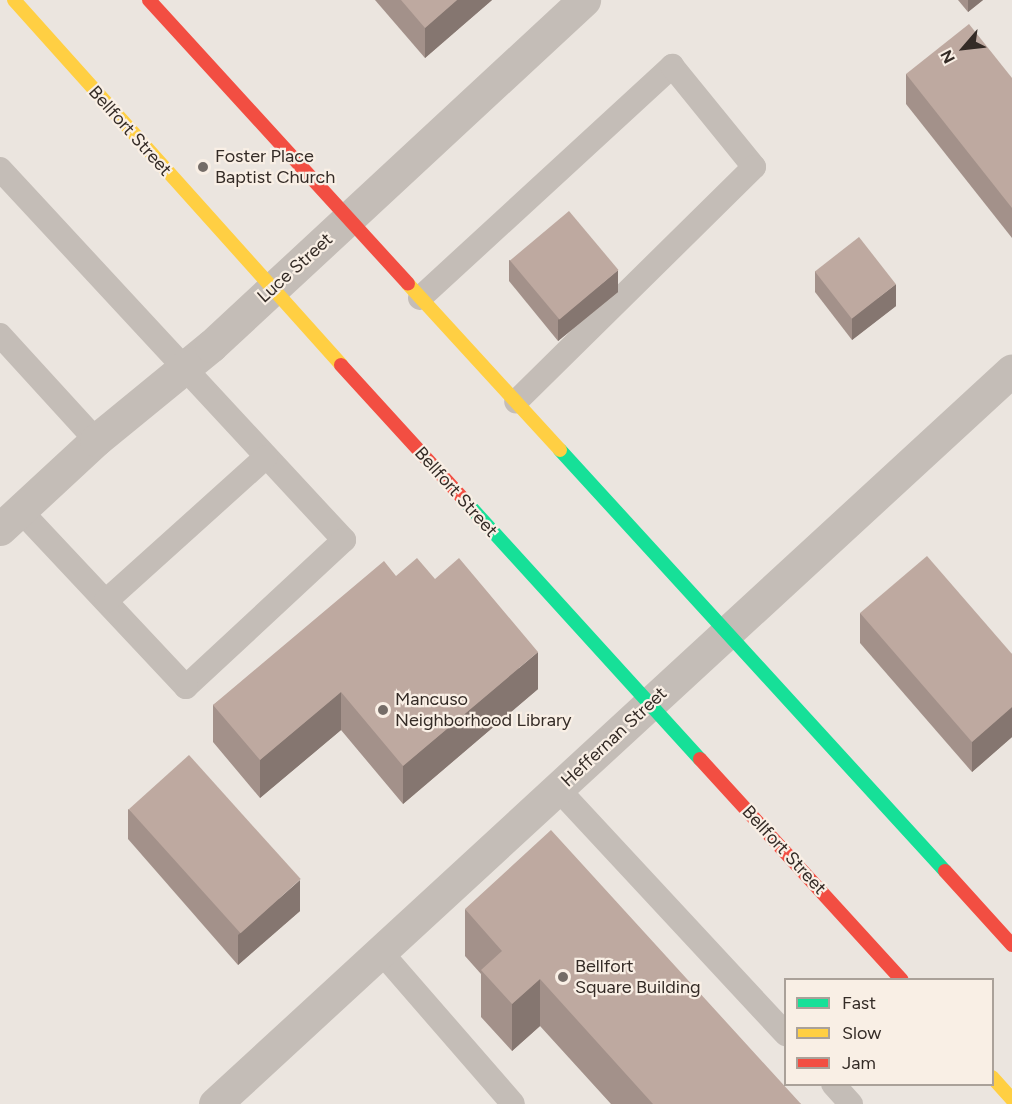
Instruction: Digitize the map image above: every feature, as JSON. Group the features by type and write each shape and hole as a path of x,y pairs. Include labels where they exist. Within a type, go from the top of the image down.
{"main road":[{"name":"Bellfort Street","path":"14,0 271,289 900,978"},
{"path":"149,0 1012,945"},
{"path":"994,1078 1012,1099"}],"street":[{"name":"Luce Street","path":"10,519 96,440 181,368 211,346 584,0"},
{"name":"Heffernan Street","path":"215,1104 1012,370"}],"lane":[{"path":"420,298 672,66 754,167 516,402"},
{"path":"0,169 181,368 344,540 186,687 106,601 10,519"},
{"path":"0,335 96,440"},
{"path":"106,601 266,457"},
{"path":"558,789 784,1032"},
{"path":"381,952 513,1104"},
{"path":"834,1086 851,1104"}],"building":[{"path":"401,0 457,0 425,28"},
{"path":"969,24 1012,78 1012,208 906,74"},
{"path":"569,211 618,270 560,319 510,260"},
{"path":"859,237 896,284 852,319 815,271"},
{"path":"927,556 1012,654 1012,707 972,742 860,613"},
{"name":"Mancuso Neighborhood Library","path":"417,558 435,579 459,558 538,652 403,766 341,692 260,760 213,705 384,561 396,576"},
{"path":"189,755 301,879 241,933 129,809"},
{"name":"Bellfort Square Building","path":"551,830 801,1104 653,1104 540,979 512,1004 481,970 502,951 465,909"}],"traffic: fast":[{"path":"560,450 945,871"},
{"path":"466,502 700,759"}],"traffic: slow":[{"path":"14,0 341,365"},
{"path":"408,284 560,450"},
{"path":"994,1079 1012,1099"}],"traffic: jam":[{"path":"149,0 408,284"},
{"path":"341,365 466,502"},
{"path":"700,759 900,978"},
{"path":"945,871 1012,945"}],"place":[{"name":"Foster Place Baptist Church","path":"203,167"},
{"name":"Mancuso Neighborhood Library","path":"383,710"},
{"name":"Bellfort Square Building","path":"563,977"}]}
